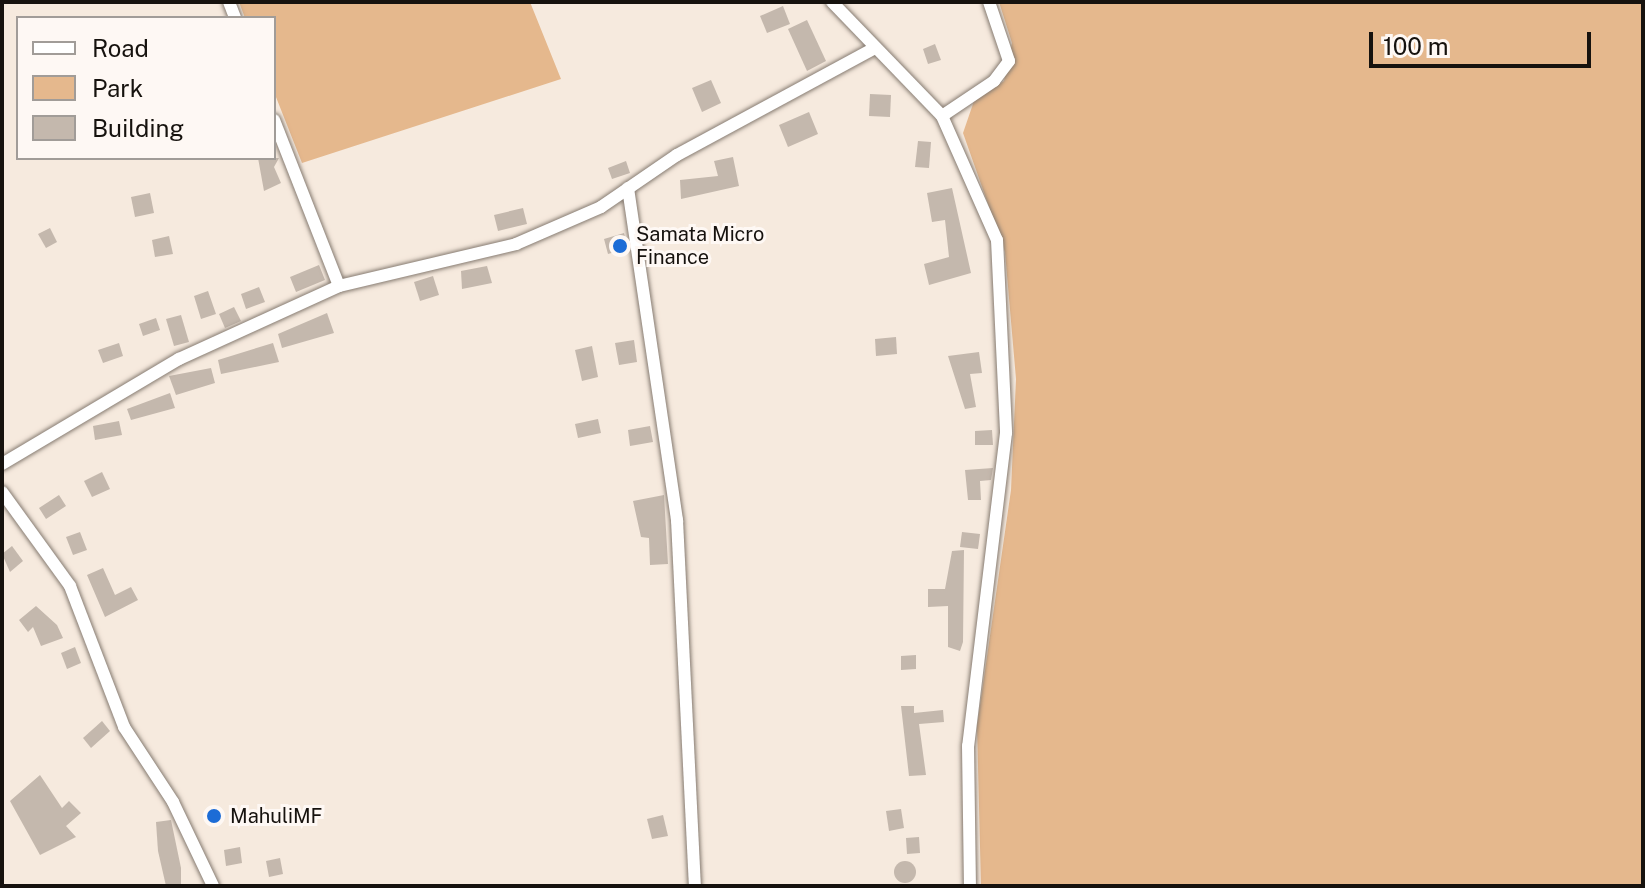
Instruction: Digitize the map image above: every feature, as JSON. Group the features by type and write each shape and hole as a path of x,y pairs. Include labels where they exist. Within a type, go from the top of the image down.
{"street":[{"path":"832,2 942,116 997,240 1006,433 968,746 970,886"},
{"path":"942,116 994,81 1009,61 989,2"},
{"path":"2,464 179,359 339,286 516,244 628,188 875,48"},
{"path":"276,125 339,286"},
{"path":"628,188 677,520 695,886"},
{"path":"2,492 70,586 124,727 173,802 213,886"}],"green space":[{"path":"239,2 530,2 561,79 302,163 276,97 276,16 244,16"},
{"path":"999,2 1643,2 1643,886 981,886 977,726 1011,490 1016,379 1005,252 963,133 974,101 1004,81 1012,43"}],"building":[{"path":"783,6 790,24 767,33 760,16"},
{"path":"807,20 826,61 807,71 788,29"},
{"path":"935,44 941,60 928,64 923,49"},
{"path":"711,80 721,103 702,112 692,88"},
{"path":"870,94 891,95 890,117 869,116"},
{"path":"809,112 818,134 788,147 779,125"},
{"path":"918,141 931,142 929,168 915,167"},
{"path":"733,157 739,186 681,199 680,180 718,176 714,161"},
{"path":"279,158 274,167 281,183 264,191 258,160"},
{"path":"626,161 630,173 612,179 608,168"},
{"path":"952,188 971,273 929,285 924,264 949,257 945,220 932,222 927,193"},
{"path":"150,193 154,213 135,217 131,197"},
{"path":"523,208 527,224 498,231 494,215"},
{"path":"50,228 57,242 46,248 38,234"},
{"path":"624,233 628,248 608,254 604,239"},
{"path":"169,236 173,254 155,257 152,240"},
{"path":"319,265 325,280 296,292 290,277"},
{"path":"487,266 492,283 462,289 461,271"},
{"path":"433,276 439,295 420,301 414,282"},
{"path":"259,287 265,302 246,309 241,294"},
{"path":"208,291 216,314 201,319 194,296"},
{"path":"234,307 241,321 225,328 219,314"},
{"path":"327,313 334,333 282,348 278,334"},
{"path":"181,315 189,342 174,346 166,319"},
{"path":"156,318 160,330 143,336 139,324"},
{"path":"896,337 897,354 876,356 875,339"},
{"path":"634,340 637,362 619,365 615,343"},
{"path":"119,343 123,356 103,363 98,350"},
{"path":"273,343 279,362 221,374 218,360"},
{"path":"592,346 598,377 582,381 575,350"},
{"path":"979,352 982,373 970,374 976,407 965,409 948,356"},
{"path":"211,368 215,383 176,395 169,376"},
{"path":"170,393 175,408 131,420 127,409"},
{"path":"598,419 601,433 578,438 575,424"},
{"path":"119,421 122,435 95,440 93,426"},
{"path":"650,426 653,442 630,446 628,430"},
{"path":"992,430 993,445 975,445 975,431"},
{"path":"993,468 991,480 980,481 981,500 968,500 965,470"},
{"path":"102,472 110,489 92,497 84,481"},
{"path":"59,495 66,506 46,519 39,508"},
{"path":"664,495 668,564 650,565 649,538 641,537 633,501"},
{"path":"80,532 87,550 73,555 66,537"},
{"path":"962,532 980,534 978,549 960,547"},
{"path":"12,546 23,561 10,572 2,554"},
{"path":"964,550 963,642 960,651 948,647 948,606 928,607 928,589 945,589 952,551"},
{"path":"103,568 115,595 131,587 138,600 105,617 87,575"},
{"path":"36,606 57,625 63,638 41,646 33,627 28,632 19,620"},
{"path":"75,647 81,663 67,669 61,653"},
{"path":"916,655 916,669 901,670 901,656"},
{"path":"901,706 914,706 914,713 943,710 944,722 919,724 926,775 909,776"},
{"path":"102,721 110,731 91,748 83,738"},
{"path":"40,775 62,808 69,801 81,813 66,826 76,837 40,855 10,801"},
{"path":"901,809 904,828 889,831 886,811"},
{"path":"663,815 668,836 652,839 647,819"},
{"path":"171,820 181,868 181,886 166,886 158,851 156,822"},
{"path":"919,837 920,853 907,854 906,838"},
{"path":"240,847 242,863 226,866 224,850"},
{"path":"280,858 283,874 269,877 266,861"},
{"path":"905,861 913,864 916,872 913,880 905,883 897,880 894,872 897,864"}],"place":[{"name":"Samata Micro Finance","path":"620,246"},
{"name":"MahuliMF","path":"214,816"}]}
